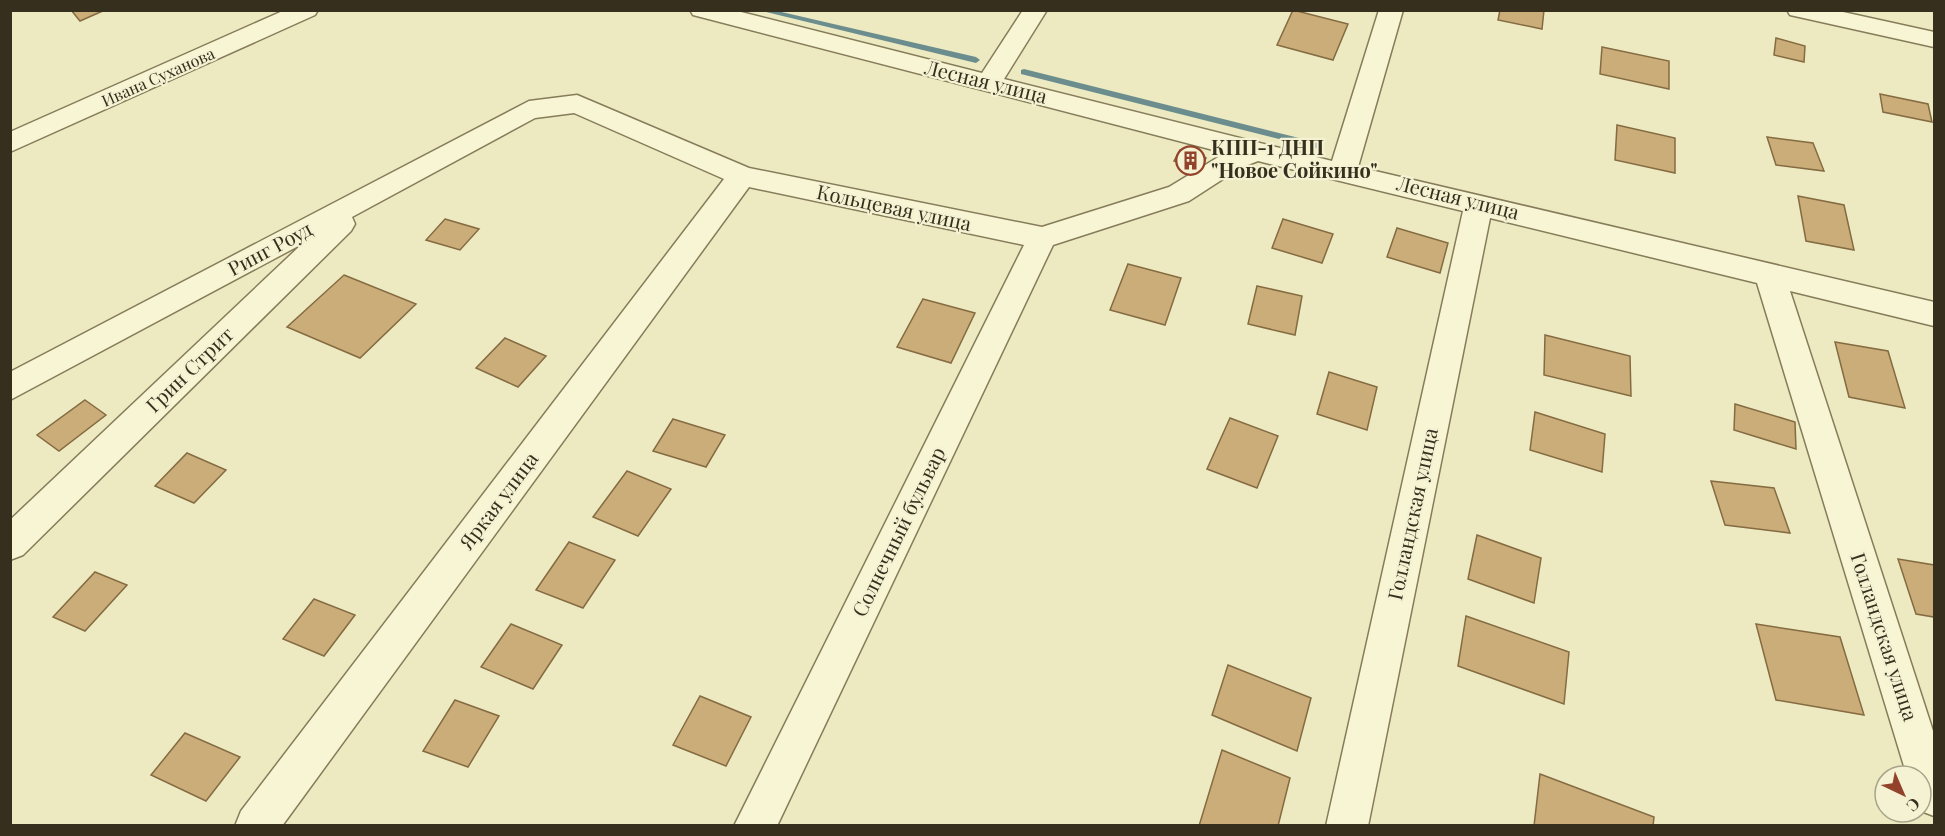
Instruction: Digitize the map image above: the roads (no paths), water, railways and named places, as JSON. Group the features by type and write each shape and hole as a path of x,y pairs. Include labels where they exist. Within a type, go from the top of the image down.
{"street":[{"name":"Ивана Суханова","path":"10,143 306,10"},
{"name":"Лесная улица","path":"702,10 1257,152 1343,170 1935,314"},
{"path":"989,83 1035,10"},
{"path":"1343,170 1391,10"},
{"path":"1799,10 1935,40"},
{"name":"Кольцевая улица","path":"529,110 578,104 742,176 954,222 1042,238 1179,194 1230,161 1257,152"},
{"name":"Ринг Роуд","path":"10,387 529,110"},
{"name":"Яркая улица","path":"256,825 742,176"},
{"name":"Грин Стрит","path":"10,544 369,197"},
{"name":"Голландская улица","path":"1347,825 1479,203"},
{"name":"Солнечный бульвар","path":"755,825 1042,238"},
{"name":"Голландская улица","path":"1768,273 1935,796"}],"waterway":[{"path":"761,10 976,60"},
{"path":"1024,72 1319,146"}],"place":[{"name":"КПП-1 ДНП \"Новое Сойкино\"","path":"1190,160"}]}
